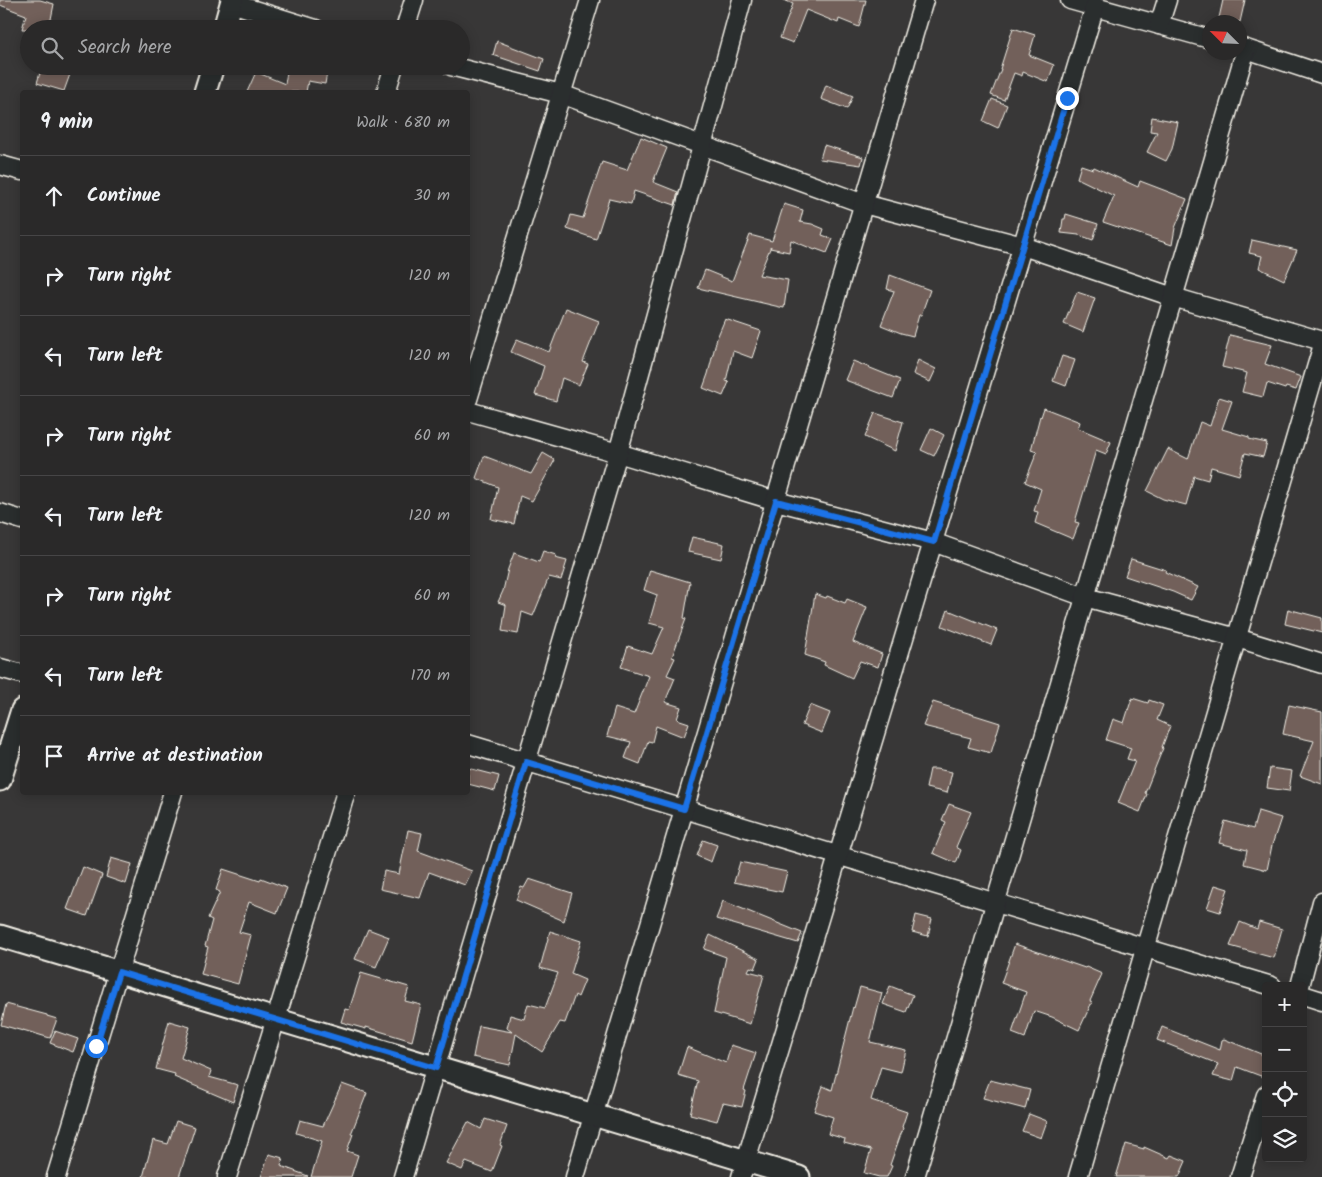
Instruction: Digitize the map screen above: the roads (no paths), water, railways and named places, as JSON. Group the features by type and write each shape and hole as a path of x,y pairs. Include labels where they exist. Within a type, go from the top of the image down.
{"street":[{"path":"408,20 414,0"},
{"path":"470,392 590,0"},
{"path":"403,1177 618,453 742,0"},
{"path":"575,1177 924,0"},
{"path":"1070,0 1202,37"},
{"path":"1159,24 1167,0"},
{"path":"227,20 232,2 288,20"},
{"path":"744,1169 1095,6"},
{"path":"1247,50 1322,74"},
{"path":"915,1177 1173,297 1239,60"},
{"path":"470,71 561,94 864,204 1023,246 1173,297 1322,341"},
{"path":"206,90 210,75"},
{"path":"387,90 391,75"},
{"path":"0,165 20,170"},
{"path":"1078,1177 1322,348"},
{"path":"470,412 618,453 776,501 934,542 1085,597 1237,638 1322,664"},
{"path":"0,513 20,519"},
{"path":"0,668 20,673"},
{"path":"0,780 20,716"},
{"path":"470,745 1262,983"},
{"path":"56,1177 172,795"},
{"path":"227,1177 345,795"},
{"path":"1301,982 1322,902"},
{"path":"0,936 594,1115 744,1169 799,1177"},
{"path":"1307,996 1322,1001"},
{"path":"1240,1177 1262,1108"}]}
